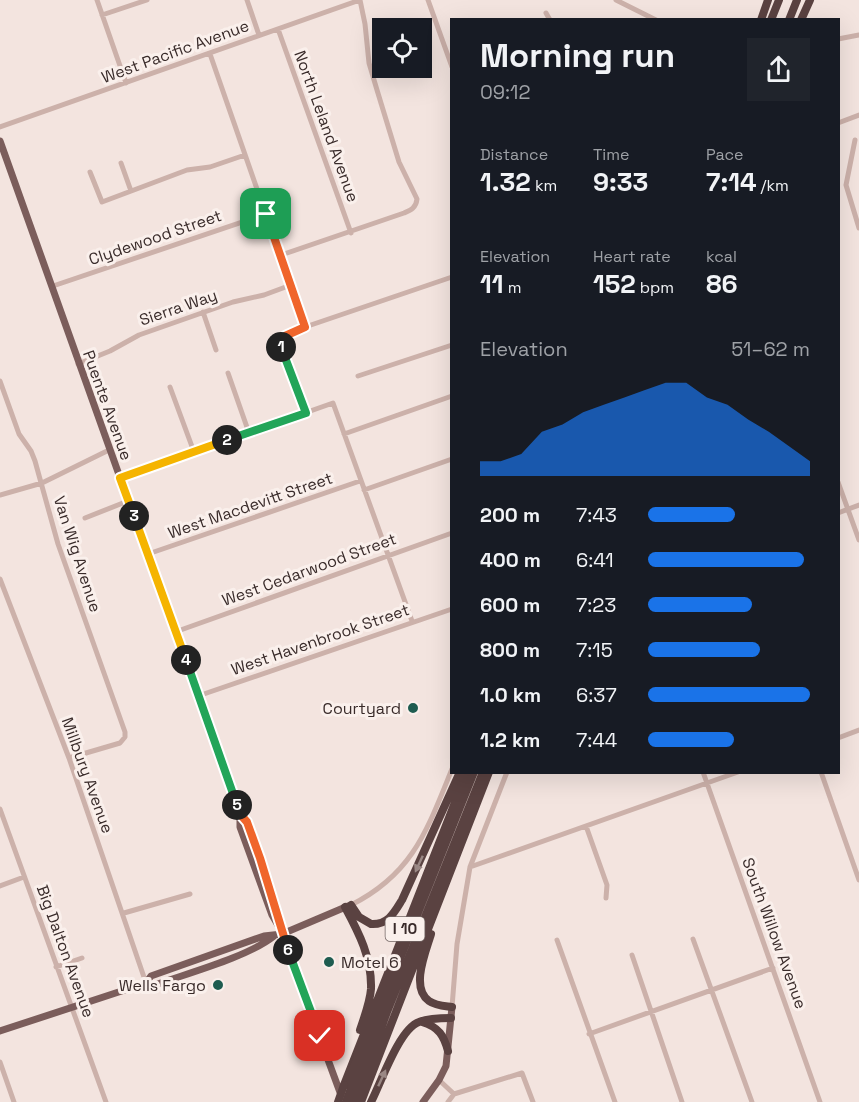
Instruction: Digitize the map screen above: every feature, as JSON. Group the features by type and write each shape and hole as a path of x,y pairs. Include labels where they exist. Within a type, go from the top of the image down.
{"highway":[{"path":"762,18 768,0"},
{"path":"772,18 779,0"},
{"path":"790,18 797,0"},
{"path":"802,18 810,0"},
{"path":"348,906 359,917 371,924 385,922 391,917 402,900 459,774"},
{"name":"I 10","path":"338,1102 466,774"},
{"path":"348,1100 390,983 473,774"},
{"path":"348,1100 391,1002 482,774"},
{"name":"I 10","path":"361,1102 488,774"},
{"path":"451,869 426,952 420,981 427,1000 438,1005 452,1007"},
{"path":"344,1086 371,990 366,948 348,906"},
{"path":"371,1102 393,1054 408,1030 419,1021 451,1018"},
{"path":"419,1021 431,1024 439,1030 445,1039 448,1051"}],"main road":[{"name":"Puente Avenue","path":"0,141 240,814 247,822 260,858 278,915 279,932 348,1100"},
{"path":"0,1031 146,982 155,985 214,964 266,943 279,932 348,906"},
{"path":"423,1102 446,1066 452,1007"}],"street":[{"path":"97,0 126,83"},
{"path":"102,15 147,0"},
{"path":"247,0 259,34"},
{"path":"281,255 351,233 404,213 413,209 417,204 417,199 399,162 369,63 360,0"},
{"name":"West Pacific Avenue","path":"0,127 360,0"},
{"path":"428,0 450,61"},
{"path":"616,0 652,18"},
{"path":"546,13 549,18"},
{"name":"North Leland Avenue","path":"278,29 351,233"},
{"path":"840,39 859,35"},
{"path":"210,54 305,327"},
{"path":"840,122 859,115"},
{"path":"855,141 846,193 859,228"},
{"path":"90,172 102,202 187,170 210,167 245,155"},
{"path":"121,163 131,191"},
{"name":"Clydewood Street","path":"53,286 266,214"},
{"path":"306,413 280,342 285,336 305,327 450,278"},
{"name":"Sierra Way","path":"78,364 110,351 139,335 203,312 291,285"},
{"path":"203,312 216,350"},
{"path":"358,376 450,346"},
{"path":"228,373 249,433"},
{"name":"Van Wig Avenue","path":"0,381 19,434 31,451 58,544 125,732 125,737 120,742 69,759"},
{"path":"170,387 194,452"},
{"path":"344,434 450,397"},
{"path":"120,478 333,403 412,621"},
{"path":"0,495 42,483 109,450"},
{"path":"364,490 450,460"},
{"name":"West Macdevitt Street","path":"148,554 360,481"},
{"path":"840,487 859,540"},
{"path":"85,518 128,501"},
{"path":"840,512 859,505"},
{"name":"West Cedarwood Street","path":"175,632 450,533"},
{"name":"Millbury Avenue","path":"0,579 69,759 146,982"},
{"name":"West Havenbrook Street","path":"198,696 450,610"},
{"path":"840,737 859,730"},
{"path":"348,906 382,887 400,871 423,834 450,773"},
{"path":"452,1007 457,944 470,867 506,774"},
{"name":"South Willow Avenue","path":"704,774 820,1102"},
{"path":"470,867 732,774"},
{"path":"822,774 859,880"},
{"name":"Big Dalton Avenue","path":"0,809 106,1102"},
{"path":"586,826 607,885 606,898"},
{"path":"0,886 24,877"},
{"path":"124,913 190,894"},
{"path":"693,939 752,1102"},
{"path":"557,940 615,1102"},
{"path":"633,955 682,1102"},
{"path":"56,967 82,958"},
{"path":"590,1034 773,968"},
{"path":"0,1062 14,1102"},
{"path":"448,1102 454,1095 522,1073 533,1102"},
{"path":"439,1080 454,1095"}],"place":[{"name":"Courtyard","path":"413,708"},
{"name":"Motel 6","path":"329,962"},
{"name":"Wells Fargo","path":"218,985"}],"route":[{"path":"266,214 305,327 285,336 280,342 306,413 120,478 240,814 247,822 260,858 278,915 279,927 320,1036"}]}
